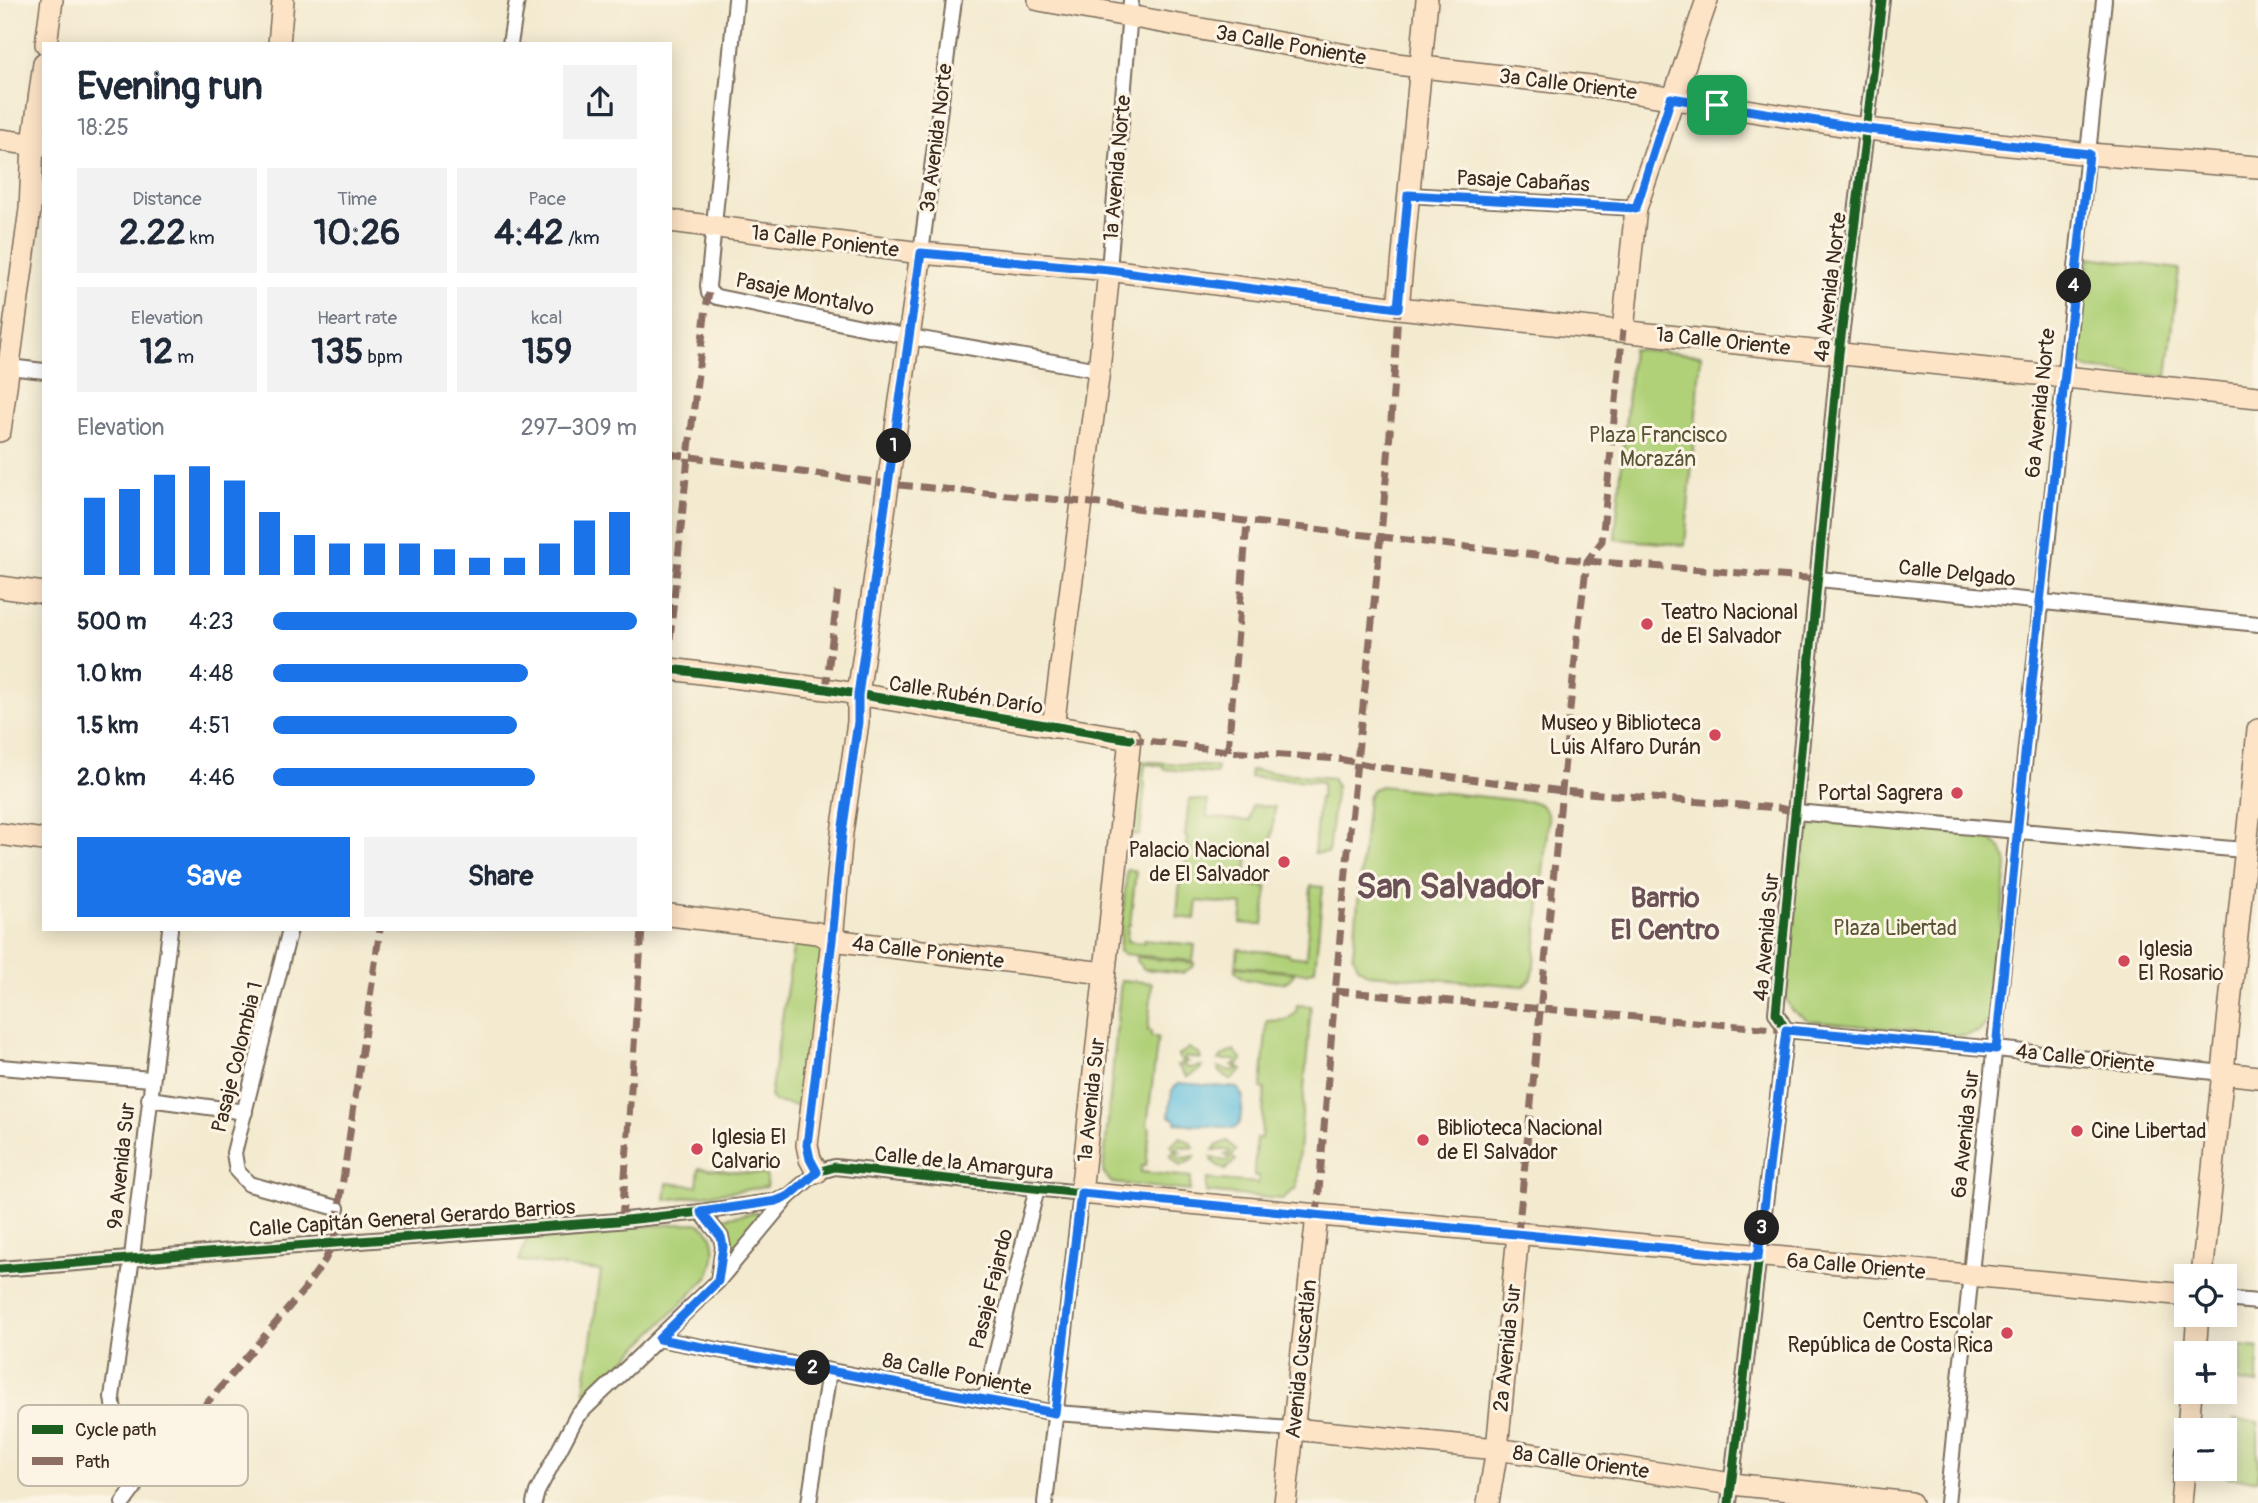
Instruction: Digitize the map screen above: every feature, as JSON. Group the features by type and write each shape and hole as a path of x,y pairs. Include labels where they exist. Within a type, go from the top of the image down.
{"main road":[{"path":"46,42 52,0"},
{"path":"279,42 283,0"},
{"name":"3a Calle Poniente","path":"1039,0 1130,8 1419,67"},
{"path":"1398,308 1426,0"},
{"path":"1623,330 1636,208 1671,98 1707,0"},
{"name":"3a Calle Oriente","path":"1419,67 1599,87 1867,129 2089,154 2258,167"},
{"path":"0,431 4,366 37,212 42,90"},
{"path":"0,140 38,145"},
{"name":"1a Calle Poniente","path":"672,221 921,253 1109,270 1398,308"},
{"name":"3a Avenida Norte","path":"817,1172 807,1145 842,833 858,722 858,695 921,253"},
{"name":"1a Avenida Norte","path":"1053,727 1083,502 1109,270"},
{"name":"1a Calle Oriente","path":"1398,308 2258,397"},
{"path":"0,587 42,593"},
{"name":"Calle Rubén Darío","path":"672,669 858,695 1130,739"},
{"path":"2203,1264 2223,1073 2251,851 2258,730"},
{"name":"1a Avenida Sur","path":"1081,1193 1130,739"},
{"path":"0,834 42,840"},
{"name":"4a Calle Poniente","path":"672,915 817,933 832,940 1104,973"},
{"name":"4a Calle Oriente","path":"2223,1073 2258,1077"},
{"name":"Calle de la Amargura","path":"1081,1193 1317,1216"},
{"name":"6a Calle Oriente","path":"1317,1216 2174,1294"},
{"name":"Avenida Cuscatlán","path":"1285,1503 1317,1216"},
{"name":"2a Avenida Sur","path":"1488,1503 1497,1449 1518,1234"},
{"name":"8a Calle Oriente","path":"1293,1429 1497,1449 1731,1494 1911,1503"},
{"path":"2181,1503 2183,1481"}],"street":[{"path":"510,42 517,0"},
{"path":"714,226 736,0"},
{"name":"3a Avenida Norte","path":"921,253 954,0"},
{"name":"4a Avenida Norte","path":"1819,579 1839,354 1882,0"},
{"name":"6a Avenida Norte","path":"2040,602 2104,0"},
{"name":"1a Avenida Norte","path":"1109,270 1130,8"},
{"name":"Pasaje Cabañas","path":"1408,195 1636,208"},
{"name":"Pasaje Montalvo","path":"714,226 708,286 709,293 716,297 910,337 1099,370"},
{"path":"4,366 42,371"},
{"name":"Calle Delgado","path":"1819,579 2258,624"},
{"name":"4a Avenida Sur","path":"1731,1494 1786,1030 1776,1013 1819,579"},
{"name":"6a Avenida Sur","path":"1947,1503 1996,1049 2040,602"},
{"path":"1795,812 2251,851"},
{"name":"9a Avenida Sur","path":"113,1405 112,1397 132,1257 170,931"},
{"name":"Pasaje Colombia 1","path":"290,931 234,1153 237,1171 249,1184 337,1208"},
{"name":"4a Calle Oriente","path":"1786,1030 2223,1073"},
{"path":"0,1067 151,1079"},
{"path":"149,1099 245,1112"},
{"name":"Calle de la Amargura","path":"817,1172 835,1167 1081,1193"},
{"name":"Calle Capitán General Gerardo Barrios","path":"0,1269 617,1221 701,1212 776,1201 789,1196 817,1172"},
{"name":"Pasaje Fajardo","path":"985,1400 1037,1188"},
{"name":"1a Avenida Sur","path":"1045,1503 1081,1193"},
{"path":"534,1503 537,1492 577,1416 718,1281 789,1196"},
{"path":"701,1212 721,1237 723,1247 718,1281"},
{"path":"2237,1300 2258,1302"},
{"name":"8a Calle Poniente","path":"659,1339 1055,1413 1293,1429"},
{"path":"809,1503 829,1371"},
{"name":"9a Avenida Sur","path":"123,1503 133,1486"}],"green space":[{"path":"2089,257 2179,269 2167,377 2088,369 2080,364 2078,353"},
{"name":"Plaza Francisco Morazán","path":"1632,349 1701,355 1685,545 1615,539"},
{"path":"1139,761 1217,767 1216,774 1164,769 1163,766 1145,764 1140,835 1130,834"},
{"path":"1251,770 1332,778 1336,786 1328,853 1314,853 1323,782 1250,777"},
{"path":"1380,786 1534,802 1545,809 1548,822 1533,974 1523,986 1368,974 1358,967 1353,954 1368,798 1373,789"},
{"path":"1189,799 1208,801 1207,817 1250,821 1252,805 1275,807 1271,846 1249,845 1245,885 1267,887 1263,925 1241,923 1243,905 1197,901 1195,919 1177,917 1180,879 1184,879"},
{"name":"Plaza Libertad","path":"1829,821 1980,835 1991,839 2002,850 2007,866 1991,1018 1980,1031 1965,1036 1810,1021 1791,1010 1784,996 1799,840 1813,826"},
{"path":"1127,869 1136,871 1127,941 1195,945 1193,961 1123,954 1119,951"},
{"path":"1311,886 1323,887 1315,969 1307,973 1236,966 1238,949 1306,958"},
{"path":"796,930 832,940 812,1108 774,1102 770,1096"},
{"path":"1136,957 1194,963 1194,966 1183,973 1144,969 1136,961"},
{"path":"1236,967 1295,973 1283,983 1244,979 1235,971"},
{"path":"1121,980 1152,983 1148,1031 1151,1031 1151,1037 1158,1037 1147,1126 1150,1128 1146,1166 1141,1166 1141,1172 1191,1177 1190,1191 1112,1183 1103,1173"},
{"path":"1297,1005 1311,1006 1296,1188 1282,1199 1206,1192 1207,1179 1258,1183 1259,1176 1254,1176 1256,1138 1261,1138 1265,1089 1261,1088 1267,1021 1286,1020 1296,1013"},
{"path":"1189,1048 1199,1054 1201,1059 1186,1057 1184,1060 1188,1062 1184,1063 1184,1066 1202,1066 1199,1071 1187,1077 1177,1065 1182,1062 1178,1056"},
{"path":"1234,1050 1242,1060 1238,1068 1242,1070 1231,1080 1220,1072 1218,1067 1231,1071 1236,1069 1232,1065 1236,1064 1235,1060 1219,1060"},
{"path":"1181,1137 1194,1148 1179,1146 1177,1150 1181,1152 1177,1155 1182,1158 1195,1156 1180,1166 1170,1155 1175,1151 1171,1145"},
{"path":"1227,1141 1236,1150 1231,1156 1236,1160 1225,1170 1213,1162 1211,1157 1229,1160 1225,1155 1230,1153 1229,1150 1213,1150"},
{"path":"699,1168 765,1175 766,1187 665,1200 667,1183 697,1186"},
{"path":"756,1212 761,1218 730,1254 717,1219"},
{"path":"696,1223 704,1227 713,1239 713,1263 707,1278 587,1395 584,1390 601,1271 519,1261 529,1234"},
{"path":"2242,1346 2258,1348 2258,1384 2238,1382"},
{"path":"2237,1420 2258,1422 2258,1480 2237,1478"}],"water":[{"path":"1179,1083 1238,1088 1243,1095 1240,1123 1235,1128 1176,1123 1176,1120 1169,1116 1172,1090"}],"marked path":[{"path":"672,619 688,457 709,293"},
{"path":"1317,1216 1346,875 1386,478 1398,308"},
{"path":"1518,1234 1577,639 1587,561 1602,541 1623,330"},
{"path":"672,454 889,484 1083,502 1587,561 1819,579"},
{"path":"1228,751 1247,523"},
{"path":"826,689 838,590"},
{"path":"1130,739 1228,751 1339,759 1378,767 1562,791 1779,808 1795,812"},
{"path":"205,1405 303,1291 325,1260 334,1241 380,931"},
{"path":"622,1220 642,931"},
{"path":"1335,991 1786,1030"}],"cycle path":[{"path":"1729,1503 1786,1030 1776,1013 1839,353 1882,0"},
{"path":"672,669 826,689 1130,739"},
{"path":"0,1269 617,1221 701,1212 776,1201 789,1196 817,1172 835,1167 1518,1234"}],"place":[{"name":"Teatro Nacional de El Salvador","path":"1647,624"},
{"name":"Museo y Biblioteca Luis Alfaro Durán","path":"1715,735"},
{"name":"Portal Sagrera","path":"1957,793"},
{"name":"Palacio Nacional de El Salvador","path":"1284,862"},
{"name":"Iglesia El Rosario","path":"2124,961"},
{"name":"Cine Libertad","path":"2077,1131"},
{"name":"Biblioteca Nacional de El Salvador","path":"1423,1140"},
{"name":"Iglesia El Calvario","path":"697,1149"},
{"name":"Centro Escolar República de Costa Rica","path":"2007,1333"}],"district":[{"name":"San Salvador","path":"1450,886"},
{"name":"Barrio El Centro","path":"1665,913"}],"route":[{"path":"1671,98 1717,105 1867,129 2089,154 2040,602 1996,1049 1786,1030 1758,1257 1081,1193 1055,1413 659,1339 718,1281 723,1247 721,1237 701,1212 776,1201 789,1196 817,1172 807,1145 842,833 858,722 858,695 921,253 1109,270 1398,308 1408,195 1636,208 1671,98"}]}
